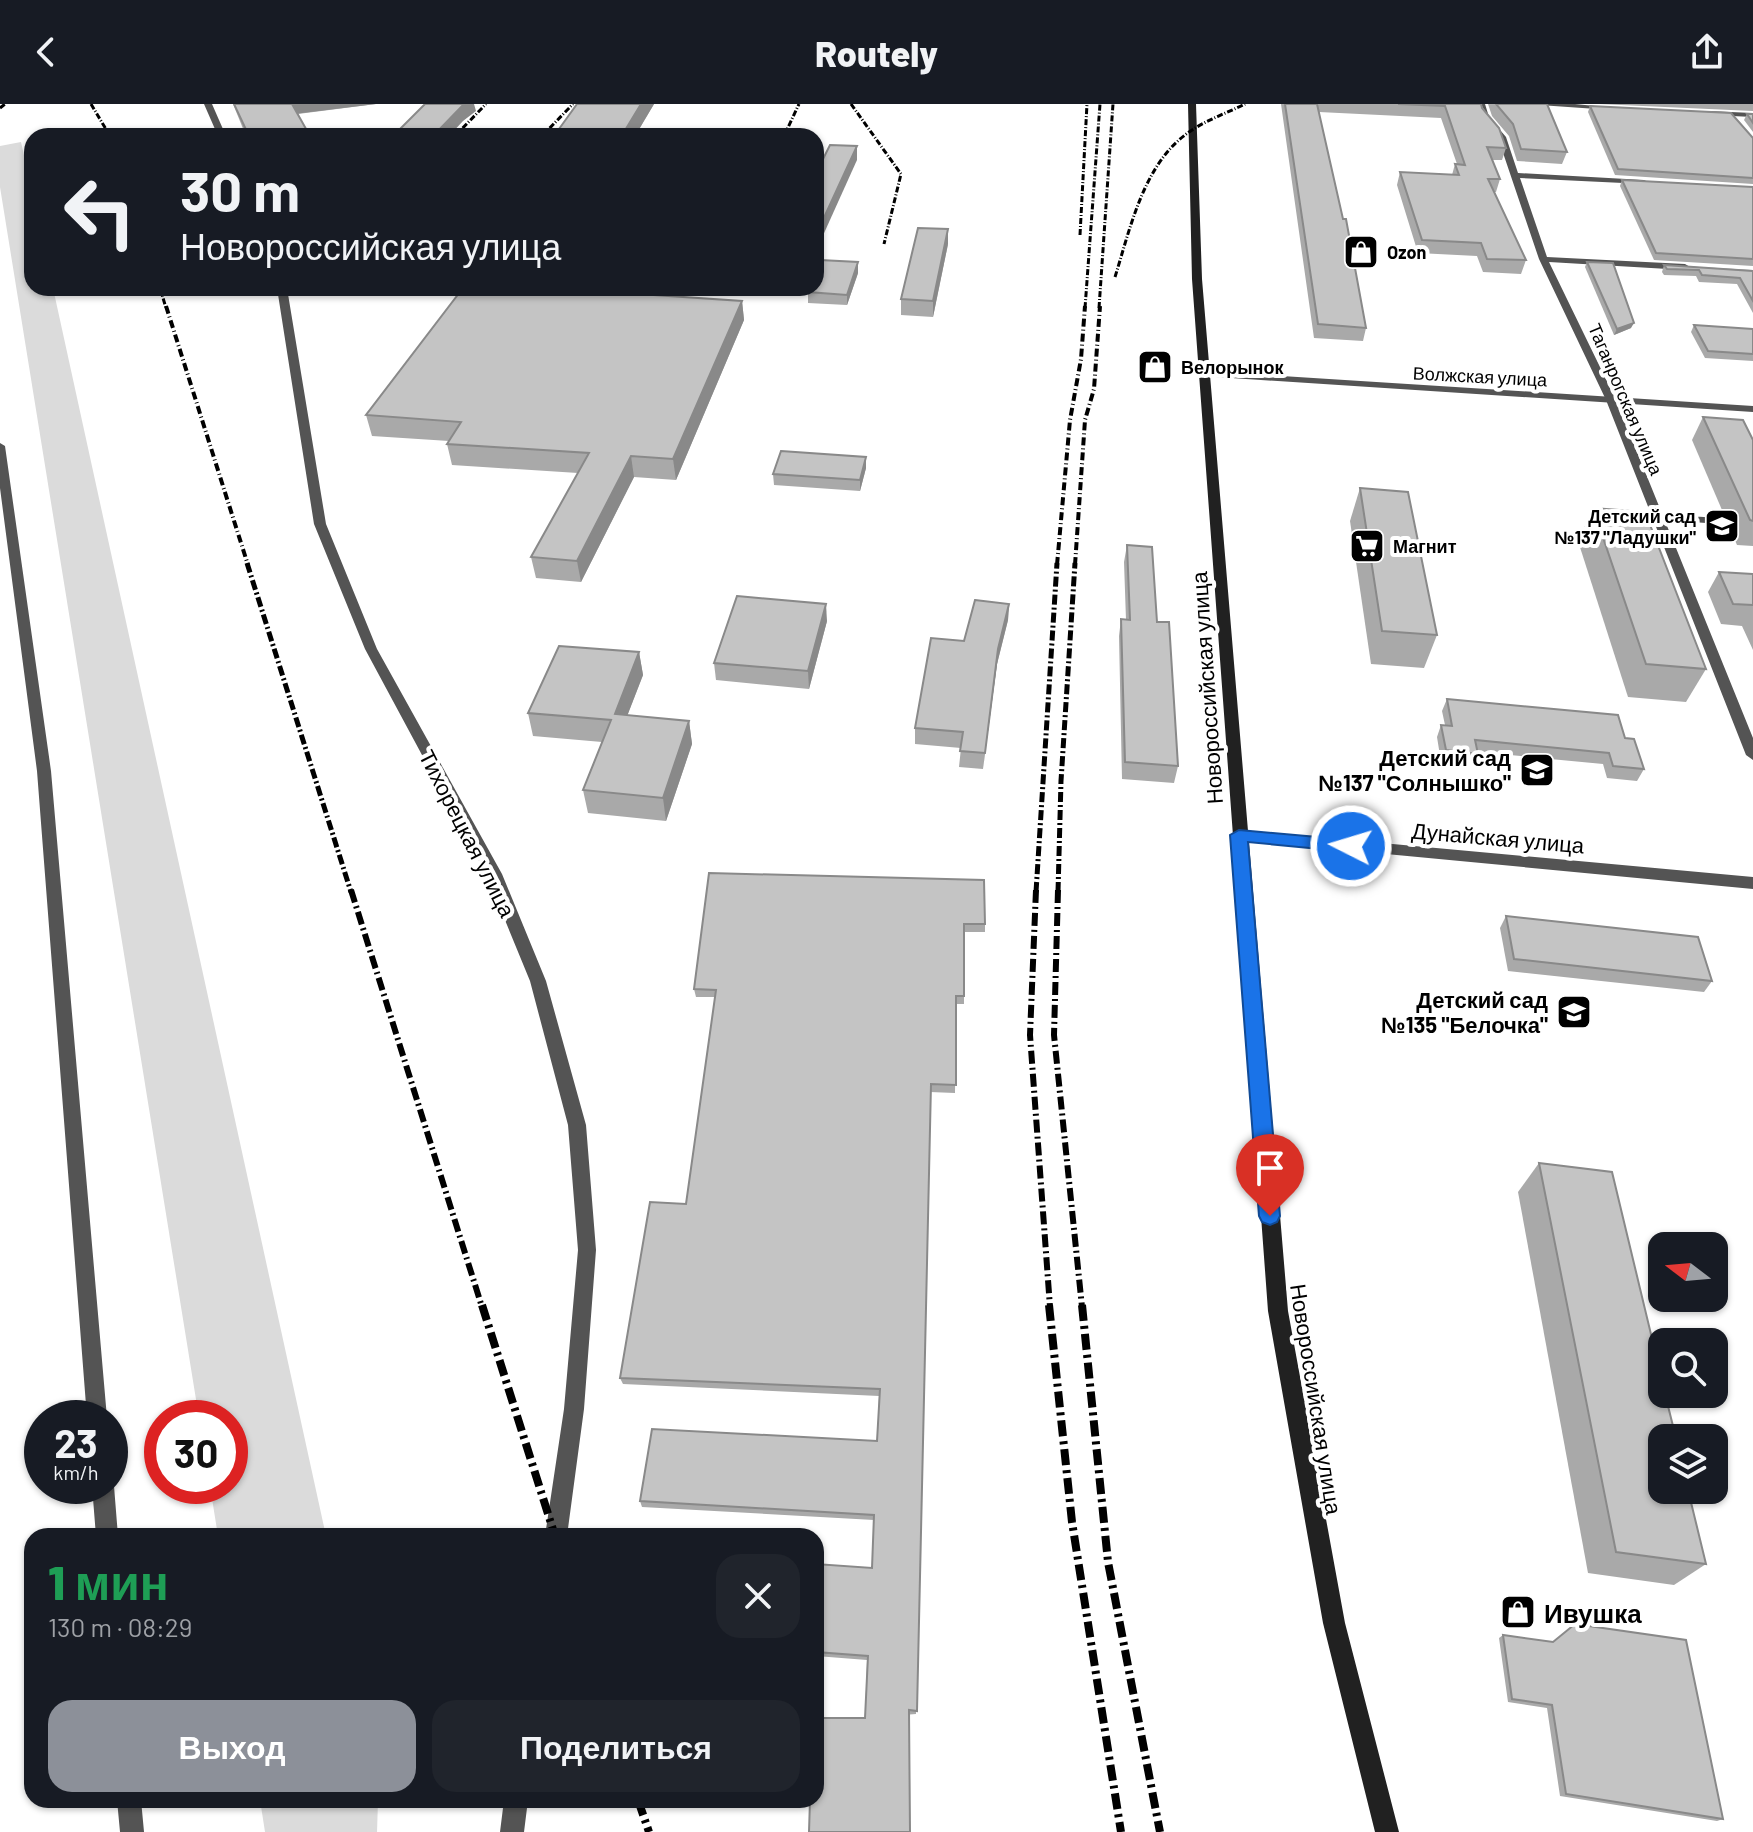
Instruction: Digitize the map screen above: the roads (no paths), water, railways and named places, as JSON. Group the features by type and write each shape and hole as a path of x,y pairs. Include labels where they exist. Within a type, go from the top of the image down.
{"main road":[{"name":"Новороссийская улица","path":"1192,104 1197,279 1278,1311 1334,1623 1387,1832"}],"street":[{"path":"208,104 218,128"},
{"name":"Таганрогская улица","path":"1481,104 1485,118 1502,137 1543,259 1611,400 1655,517 1753,755"},
{"path":"1529,104 1623,109"},
{"path":"1701,113 1753,115"},
{"path":"1732,114 1739,123"},
{"path":"1515,175 1658,183"},
{"path":"1543,259 1693,267"},
{"name":"Тихорецкая улица","path":"283,296 320,524 371,649 494,874 538,981 577,1125 587,1250 574,1409 557,1528"},
{"name":"Волжская улица","path":"1205,374 1753,409"},
{"path":"0,446 44,771 96,1400"},
{"path":"1655,517 1720,521"},
{"name":"Дунайская улица","path":"1239,835 1753,883"},
{"path":"104,1504 106,1528"},
{"path":"130,1808 132,1832"},
{"path":"512,1832 515,1808"}],"railway":[{"path":"0,108 5,104"},
{"path":"91,104 105,128"},
{"path":"463,128 486,104"},
{"path":"550,128 573,104"},
{"path":"788,128 799,104"},
{"path":"851,104 901,174 884,244"},
{"path":"1080,235 1087,104"},
{"path":"1085,308 1100,104"},
{"path":"1099,308 1113,104"},
{"path":"1115,277 1140,200 1158,164 1192,130 1245,104"},
{"path":"162,296 166,308"},
{"path":"166,306 248,565"},
{"path":"1057,565 1070,420 1081,359 1085,306"},
{"path":"1075,565 1085,420 1094,389 1100,306"},
{"path":"247,563 351,892"},
{"path":"1036,892 1057,563"},
{"path":"1058,892 1061,781 1075,563"},
{"path":"351,890 482,1307"},
{"path":"1036,890 1030,1035 1050,1307"},
{"path":"1058,890 1054,1035 1082,1307"},
{"path":"482,1305 552,1528"},
{"path":"1049,1305 1072,1522 1121,1832"},
{"path":"1082,1305 1108,1562 1160,1832"},
{"path":"641,1808 649,1832"}],"place":[{"name":"Ozon","path":"1361,252"},
{"name":"Велорынок","path":"1155,367"},
{"name":"Детский сад №137 \"Ладушки\"","path":"1722,526"},
{"name":"Магнит","path":"1367,546"},
{"name":"Детский сад №137 \"Солнышко\"","path":"1537,770"},
{"name":"Детский сад №135 \"Белочка\"","path":"1574,1012"},
{"name":"Ивушка","path":"1518,1612"}]}
